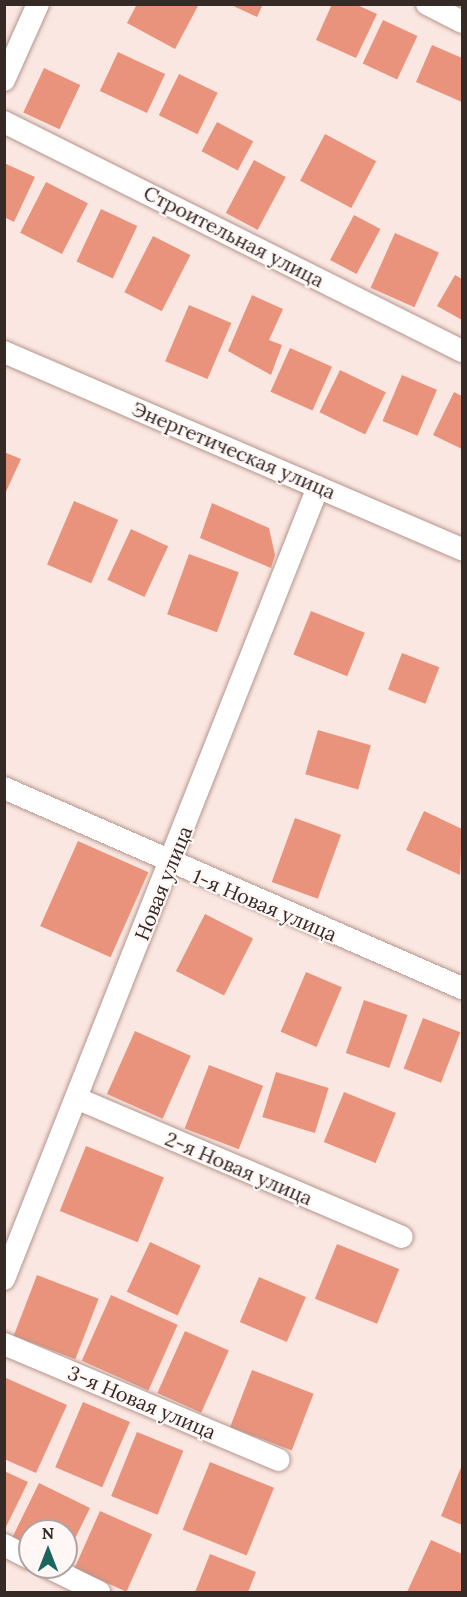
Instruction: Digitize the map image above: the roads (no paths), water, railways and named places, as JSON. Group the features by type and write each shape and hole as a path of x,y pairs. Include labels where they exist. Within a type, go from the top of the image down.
{"street":[{"path":"4,80 38,4"},
{"path":"427,4 462,22"},
{"name":"Строительная улица","path":"4,122 462,351"},
{"name":"Энергетическая улица","path":"4,352 462,549"},
{"name":"Новая улица","path":"4,1279 171,865 318,487"},
{"name":"1-я Новая улица","path":"4,788 171,865 462,988"},
{"name":"2-я Новая улица","path":"76,1098 402,1237"},
{"name":"3-я Новая улица","path":"4,1344 279,1460"},
{"path":"4,1545 18,1552"},
{"path":"72,1579 99,1593"}]}
